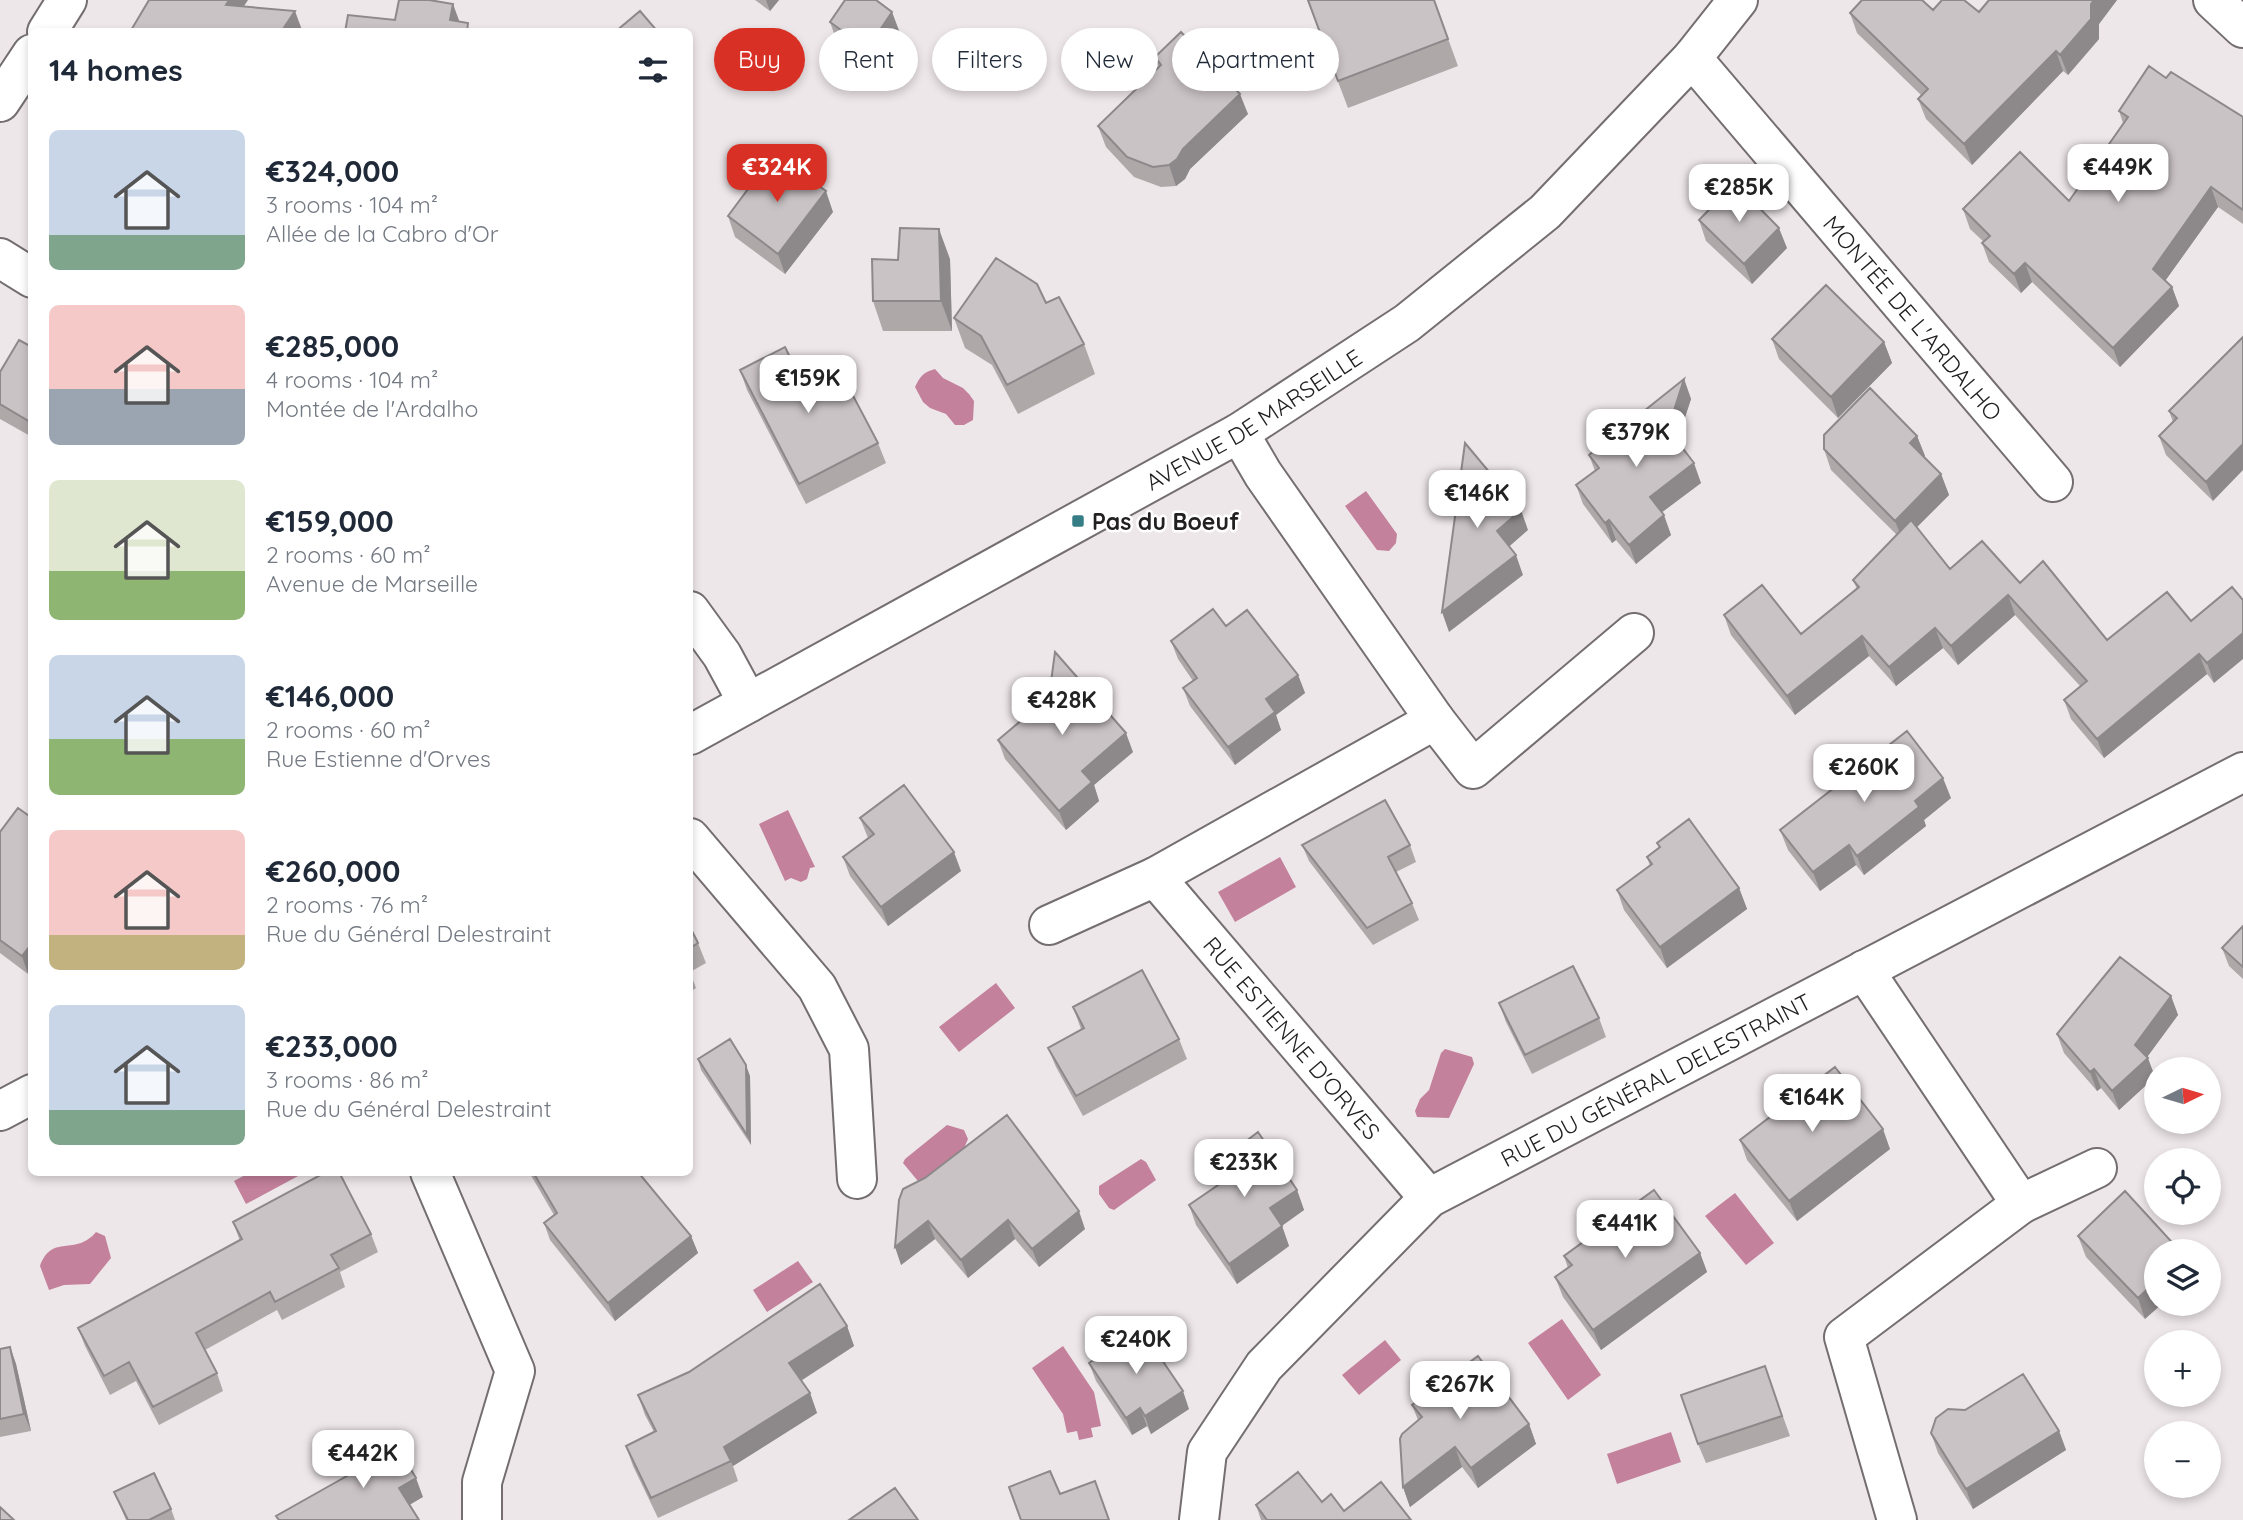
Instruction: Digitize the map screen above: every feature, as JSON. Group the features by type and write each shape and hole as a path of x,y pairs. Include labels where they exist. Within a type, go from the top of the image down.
{"street":[{"path":"50,28 67,0"},
{"name":"AVENUE DE MARSEILLE","path":"693,733 1239,433 1407,323 1545,212 1692,58 1738,0"},
{"path":"2213,0 2243,28"},
{"name":"MONTÉE DE L'ARDALHO","path":"1692,58 2053,482"},
{"path":"0,102 28,60"},
{"path":"0,258 28,276"},
{"path":"0,289 28,288"},
{"path":"1239,433 1263,474 1435,720 1473,769 1634,633"},
{"path":"693,615 722,655 748,703"},
{"path":"1049,925 1155,877 1435,720"},
{"name":"RUE DU GÉNÉRAL DELESTRAINT","path":"1199,1520 1207,1452 1264,1366 1429,1198 2243,772"},
{"path":"693,842 817,987 849,1048 857,1179"},
{"name":"RUE ESTIENNE D'ORVES","path":"1155,877 1429,1198"},
{"path":"1864,970 2021,1204"},
{"path":"0,1111 28,1096"},
{"path":"1897,1520 1844,1337 2021,1204 2097,1168"},
{"path":"432,1176 516,1371 482,1482 482,1520"}],"shaded area":[{"path":"935,369 943,378 969,394 974,401 973,420 964,425 955,425 946,414 923,402 915,387 923,375"},
{"path":"1366,491 1397,534 1396,543 1389,551 1377,550 1345,506"},
{"path":"788,810 815,867 810,868 807,879 801,882 791,878 785,881 759,824"},
{"path":"1280,857 1296,887 1235,922 1218,892"},
{"path":"996,983 1015,1008 959,1052 939,1027"},
{"path":"1445,1049 1472,1057 1474,1064 1449,1118 1417,1117 1415,1111 1420,1099 1429,1090 1441,1053"},
{"path":"947,1125 964,1130 968,1139 965,1146 967,1150 922,1186 903,1163"},
{"path":"1141,1159 1146,1162 1156,1180 1114,1210 1109,1208 1099,1194 1099,1186"},
{"path":"243,1176 298,1176 246,1204 234,1181"},
{"path":"1735,1193 1774,1243 1746,1265 1705,1216"},
{"path":"96,1232 105,1236 111,1258 90,1284 64,1285 49,1290 40,1266 45,1256 57,1247 80,1243"},
{"path":"798,1261 813,1282 767,1312 753,1290"},
{"path":"1562,1319 1601,1375 1568,1400 1528,1343"},
{"path":"1385,1340 1401,1360 1359,1395 1342,1375"},
{"path":"1063,1346 1094,1392 1101,1426 1091,1428 1093,1437 1079,1440 1077,1431 1067,1433 1063,1414 1032,1368"},
{"path":"1671,1432 1681,1462 1617,1484 1607,1454"}],"building":[{"path":"149,0 229,0 226,5 295,11 284,28 132,28"},
{"path":"399,0 429,0 453,4 450,20 468,23 467,28 346,28 348,15 395,20"},
{"path":"845,0 876,0 892,12 881,28 838,28 830,22"},
{"path":"1308,0 1434,0 1448,39 1339,81 1339,28 1318,28"},
{"path":"1862,0 1922,0 1933,10 1942,0 1964,0 1979,12 1989,0 2094,0 2091,4 2091,19 2060,55 2056,51 1964,144 1918,99 1928,89 1850,13"},
{"path":"640,11 655,28 620,28"},
{"path":"1172,41 1172,91 1237,91 1240,94 1183,149 1177,159 1169,165 1153,167 1127,157 1098,126 1134,91 1158,91 1158,68 1161,65 1158,54"},
{"path":"2149,66 2166,78 2171,72 2243,117 2243,210 2211,187 2153,269 2172,287 2113,348 2025,263 2014,274 1982,243 1990,236 1963,209 2020,152 2069,201 2128,117 2119,111"},
{"path":"774,154 826,191 778,254 728,216"},
{"path":"1735,183 1779,228 1744,264 1699,220"},
{"path":"900,228 939,229 941,301 873,301 872,259 898,260"},
{"path":"996,258 1037,284 1046,303 1059,297 1084,344 1007,385 981,336 954,318"},
{"path":"1826,285 1884,342 1831,397 1772,339"},
{"path":"2243,337 2243,444 2206,482 2159,436 2177,418 2169,411"},
{"path":"19,340 28,345 28,421 0,404 0,372"},
{"path":"785,347 804,386 839,369 878,443 799,484 740,370"},
{"path":"1684,379 1668,429 1694,463 1650,497 1664,515 1629,545 1609,520 1605,523 1576,485 1599,468 1589,455"},
{"path":"1870,388 1917,436 1910,443 1941,474 1895,521 1824,449 1824,435"},
{"path":"1465,443 1521,510 1497,531 1516,555 1442,612"},
{"path":"1911,520 1950,569 1982,541 2020,583 2043,561 2107,640 2167,592 2191,621 2232,587 2243,600 2243,633 2207,663 2199,654 2097,739 2064,700 2087,681 2008,595 1951,646 1935,628 1889,667 1862,636 1787,696 1724,615 1762,585 1801,634 1859,587 1853,580"},
{"path":"1213,609 1226,626 1247,610 1298,675 1266,699 1275,712 1228,747 1183,688 1197,678 1171,641"},
{"path":"1055,652 1126,733 1082,771 1092,782 1059,811 998,740 1049,697"},
{"path":"1907,731 1943,778 1915,801 1919,807 1857,856 1849,845 1813,872 1780,830"},
{"path":"904,785 954,852 881,907 843,857 874,834 860,818"},
{"path":"1385,800 1410,845 1388,857 1412,903 1367,928 1302,845"},
{"path":"18,808 28,815 28,948 22,956 0,940 0,832"},
{"path":"1689,819 1739,888 1660,947 1617,890 1652,864 1647,857 1660,847 1657,843"},
{"path":"2243,926 2243,967 2222,948"},
{"path":"693,933 698,943 693,946"},
{"path":"2120,957 2171,996 2135,1045 2147,1057 2112,1091 2094,1069 2090,1072 2057,1034"},
{"path":"1573,966 1599,1018 1525,1055 1499,1003"},
{"path":"1142,970 1179,1039 1076,1096 1048,1048 1084,1028 1073,1007"},
{"path":"730,1039 746,1065 747,1135 698,1059"},
{"path":"1835,1067 1883,1129 1789,1201 1740,1140"},
{"path":"1007,1115 1079,1211 1032,1249 1008,1220 961,1260 928,1221 895,1247 899,1200 903,1189 925,1178"},
{"path":"1258,1132 1297,1190 1270,1208 1282,1226 1229,1264 1189,1205 1224,1181 1214,1166"},
{"path":"319,1176 341,1176 371,1234 331,1255 339,1268 275,1302 270,1292 196,1333 217,1373 153,1407 129,1362 104,1376 78,1328 242,1239 233,1222"},
{"path":"535,1176 641,1176 691,1236 608,1303 544,1223 557,1213"},
{"path":"1654,1190 1700,1253 1593,1330 1555,1277 1572,1265 1564,1256"},
{"path":"2125,1191 2144,1212 2144,1225 2156,1225 2169,1239 2144,1239 2144,1292 2138,1298 2078,1236"},
{"path":"820,1284 847,1326 789,1363 810,1393 724,1447 731,1461 651,1498 626,1446 656,1431 638,1395 689,1372"},
{"path":"1141,1329 1183,1391 1145,1416 1140,1408 1126,1418 1089,1363"},
{"path":"10,1347 24,1414 0,1419 0,1349"},
{"path":"1478,1356 1529,1424 1471,1468 1455,1447 1403,1487 1400,1439 1402,1434 1422,1417 1412,1405"},
{"path":"1765,1366 1782,1416 1698,1444 1681,1395"},
{"path":"2023,1374 2059,1431 1966,1489 1931,1433 1936,1418 1948,1409 1965,1410"},
{"path":"389,1433 416,1478 399,1488 419,1520 279,1520 276,1516 354,1472 346,1460"},
{"path":"1050,1471 1060,1494 1095,1481 1109,1520 1021,1520 1009,1487"},
{"path":"1298,1472 1322,1502 1331,1494 1344,1511 1381,1482 1411,1520 1267,1520 1256,1505"},
{"path":"154,1473 171,1509 149,1520 128,1520 114,1492"},
{"path":"895,1488 918,1520 849,1520"},
{"path":"0,1507 14,1520 0,1520"}],"place":[{"name":"Pas du Boeuf","path":"1078,521"}]}
